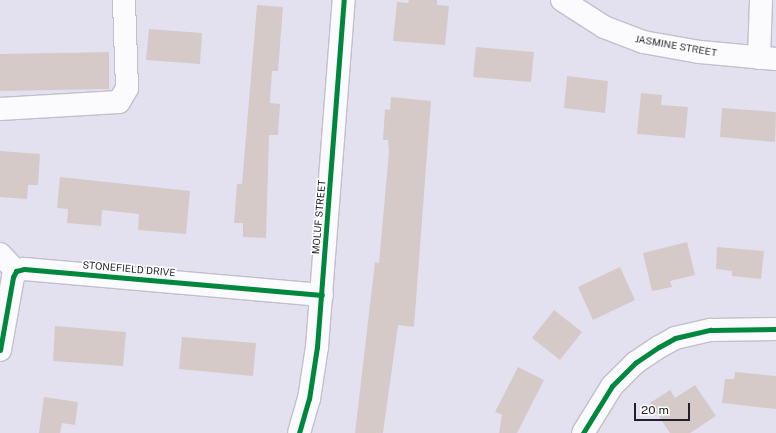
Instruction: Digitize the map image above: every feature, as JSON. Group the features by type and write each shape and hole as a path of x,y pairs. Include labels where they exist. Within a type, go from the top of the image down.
{"street":[{"path":"0,109 119,102 127,88 124,0"},
{"name":"MOLUF STREET","path":"299,433 314,376 322,295 344,0"},
{"name":"JASMINE STREET","path":"562,0 604,27 643,42 700,52 767,58"},
{"path":"762,0 767,58"},
{"path":"0,254 16,271 0,350"},
{"name":"STONEFIELD DRIVE","path":"16,271 46,270 322,295"},
{"path":"583,433 612,386 635,363 675,338 710,330 776,329"}],"building":[{"path":"409,0 437,0 437,5 449,6 445,45 393,41 397,2 408,3"},
{"path":"257,5 283,7 278,71 272,71 270,103 280,104 278,135 269,135 266,238 243,237 243,223 234,223 237,184 242,184"},
{"path":"149,29 202,33 200,64 146,60"},
{"path":"476,47 534,52 531,82 473,77"},
{"path":"109,52 109,89 0,91 0,54"},
{"path":"567,76 608,81 605,113 564,108"},
{"path":"641,93 662,95 661,105 688,107 685,138 637,134"},
{"path":"391,97 431,101 414,327 398,325 383,433 355,433 375,262 379,263 389,151 388,140 383,140 385,109 390,110"},
{"path":"722,108 776,112 775,142 720,137"},
{"path":"0,151 40,154 38,185 28,185 27,199 0,197"},
{"path":"60,177 190,191 186,234 138,230 139,214 102,210 101,226 67,223 68,209 57,208"},
{"path":"687,242 695,275 670,281 672,287 652,291 643,253"},
{"path":"717,247 764,251 761,279 732,276 732,271 716,269"},
{"path":"620,267 635,300 593,320 578,287"},
{"path":"554,310 582,332 560,360 532,338"},
{"path":"55,326 126,332 123,366 53,361"},
{"path":"182,337 256,343 253,376 179,369"},
{"path":"518,367 544,380 517,433 499,433 502,415 495,412"},
{"path":"735,372 776,376 776,409 722,403 725,379 734,379"},
{"path":"695,385 716,416 690,433 670,433 650,403 670,390 675,398"},
{"path":"44,397 78,402 75,425 62,423 60,433 39,433"}],"cycle path":[{"path":"299,433 309,399 317,347 344,0"},
{"path":"0,350 13,277 16,271 24,269 322,295"},
{"path":"583,433 612,386 635,363 675,338 711,330 776,329"}]}
